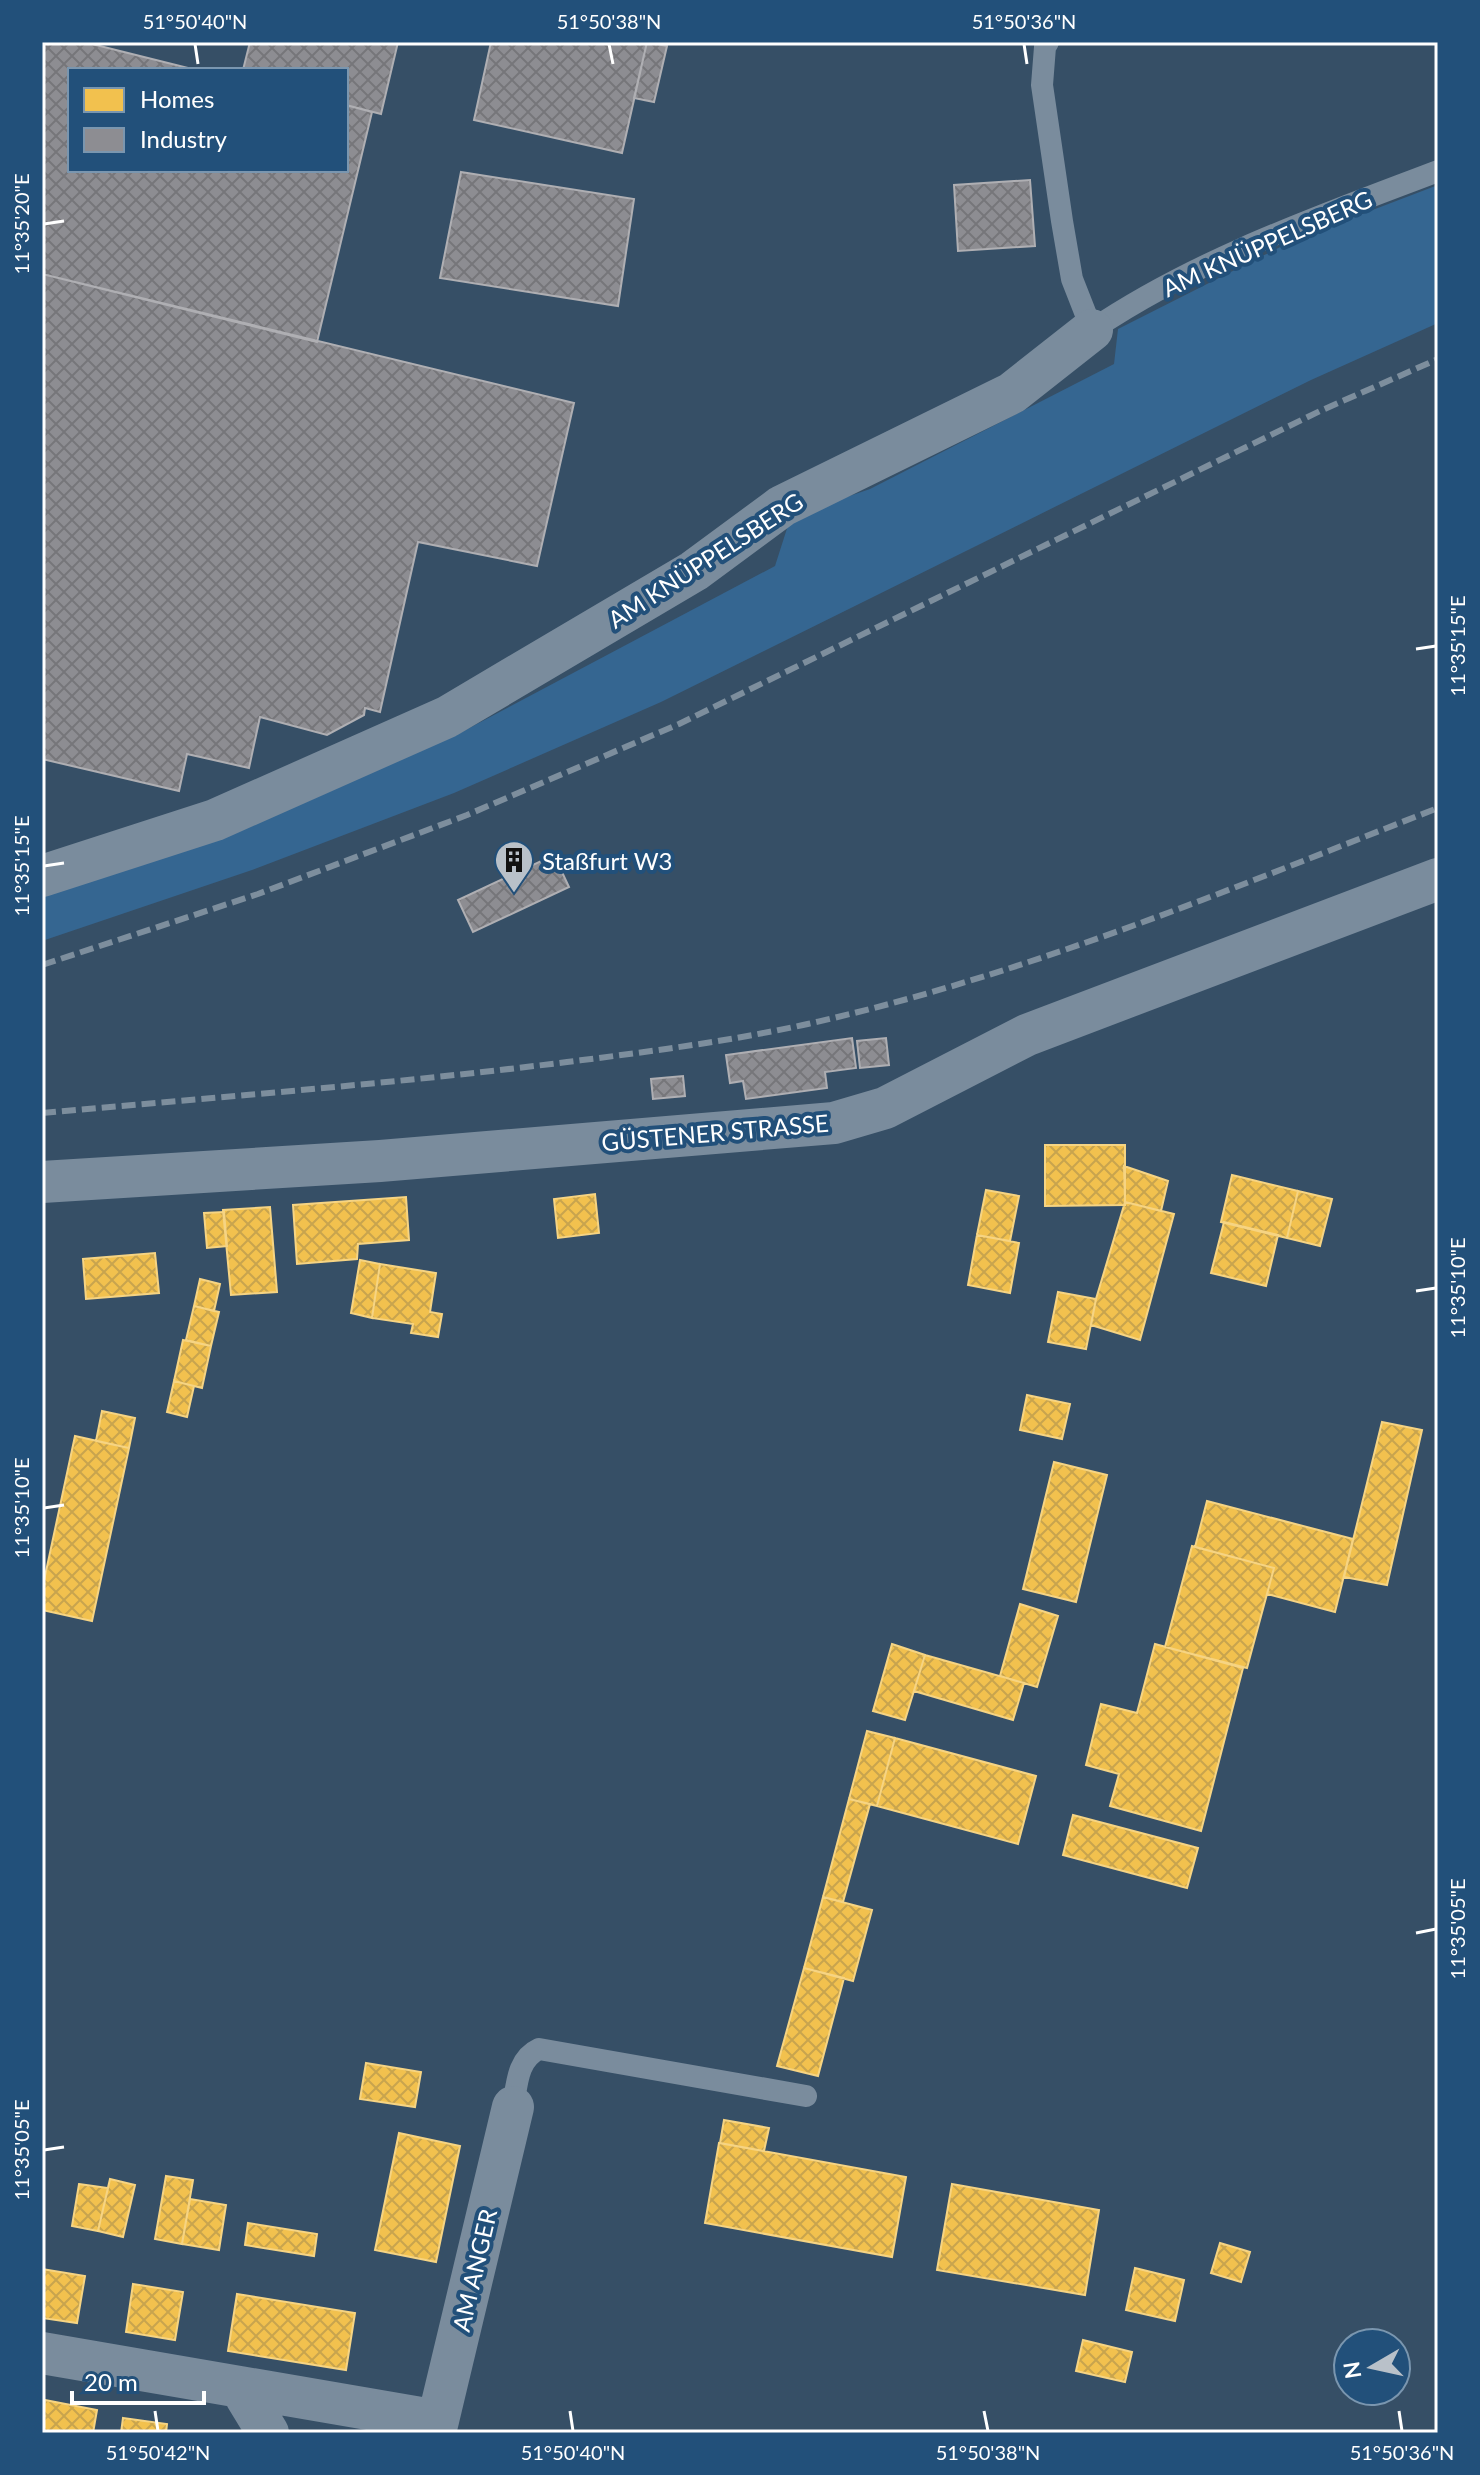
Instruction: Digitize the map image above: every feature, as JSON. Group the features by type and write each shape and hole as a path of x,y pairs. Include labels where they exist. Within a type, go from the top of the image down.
{"street":[{"name":"AM KNÜPPELSBERG","path":"42,876 215,820 447,717 694,571 782,506 1012,393 1092,330"},
{"name":"GÜSTENER STRASSE","path":"42,1182 380,1161 834,1123 885,1108 1027,1035 1438,879"},
{"name":"AM ANGER","path":"437,2427 513,2107"},
{"path":"42,2353 240,2387 437,2427"},
{"path":"240,2387 268,2433"}],"lane":[{"path":"1048,42 1042,85 1062,221 1072,279 1092,330"},
{"name":"AM KNÜPPELSBERG","path":"1092,330 1132,303 1287,229 1438,171"},
{"path":"513,2107 521,2065 529,2054 539,2049 806,2096"}],"shaded area":[{"path":"1438,185 1438,323 1311,380 661,702 454,793 252,870 42,941 42,895 458,734 775,566 791,516 870,489 1114,364 1118,329 1294,240"}],"building: Homes":[{"path":"1045,1145 1125,1145 1125,1205 1045,1206"},
{"path":"1124,1166 1168,1181 1161,1211 1125,1202"},
{"path":"1232,1175 1298,1191 1287,1238 1221,1222"},
{"path":"986,1190 1019,1196 1010,1241 977,1235"},
{"path":"1298,1191 1332,1199 1320,1246 1287,1238"},
{"path":"595,1194 599,1233 558,1238 554,1199"},
{"path":"406,1197 409,1240 358,1244 357,1259 297,1264 293,1205"},
{"path":"1125,1202 1174,1214 1140,1340 1091,1325"},
{"path":"270,1207 277,1292 231,1295 223,1210"},
{"path":"224,1212 227,1246 207,1248 204,1213"},
{"path":"1224,1222 1278,1235 1266,1286 1211,1273"},
{"path":"977,1235 1019,1243 1010,1293 968,1285"},
{"path":"155,1253 159,1293 86,1299 83,1259"},
{"path":"360,1260 380,1264 372,1318 351,1313"},
{"path":"380,1264 436,1273 430,1312 442,1314 438,1337 411,1333 413,1324 372,1318"},
{"path":"200,1279 220,1284 214,1311 194,1306"},
{"path":"1058,1292 1096,1299 1086,1349 1048,1342"},
{"path":"194,1306 219,1312 211,1346 186,1340"},
{"path":"183,1340 211,1346 202,1388 174,1381"},
{"path":"174,1381 194,1386 187,1417 167,1412"},
{"path":"1027,1395 1070,1404 1062,1439 1020,1430"},
{"path":"102,1411 135,1418 129,1448 96,1441"},
{"path":"1382,1422 1422,1430 1387,1585 1344,1577"},
{"path":"75,1436 129,1448 92,1621 42,1610 42,1590"},
{"path":"1054,1462 1107,1475 1076,1602 1023,1589"},
{"path":"1207,1501 1353,1539 1335,1612 1267,1594 1274,1568 1195,1547"},
{"path":"1192,1546 1274,1568 1247,1668 1165,1647"},
{"path":"1020,1604 1058,1616 1037,1687 1000,1676"},
{"path":"892,1644 925,1655 905,1720 873,1711"},
{"path":"1155,1644 1243,1668 1201,1831 1110,1806 1119,1774 1086,1765 1101,1704 1137,1713"},
{"path":"925,1655 1024,1683 1013,1720 914,1691"},
{"path":"867,1731 895,1738 877,1806 849,1799"},
{"path":"895,1738 1036,1776 1018,1844 877,1806"},
{"path":"849,1799 870,1804 843,1902 823,1897"},
{"path":"1073,1815 1198,1848 1187,1888 1063,1855"},
{"path":"823,1897 872,1910 853,1981 804,1968"},
{"path":"804,1968 844,1978 818,2076 777,2066"},
{"path":"366,2063 421,2072 415,2107 360,2099"},
{"path":"724,2120 769,2128 764,2151 720,2143"},
{"path":"399,2133 460,2146 436,2262 375,2250"},
{"path":"719,2143 906,2177 892,2257 705,2223"},
{"path":"166,2176 193,2180 182,2244 155,2239"},
{"path":"110,2179 135,2185 123,2237 98,2231"},
{"path":"79,2184 108,2188 98,2231 72,2226"},
{"path":"952,2184 1099,2210 1085,2295 937,2270"},
{"path":"190,2199 226,2205 219,2250 182,2244"},
{"path":"248,2223 317,2234 314,2256 245,2245"},
{"path":"1220,2243 1250,2252 1241,2282 1211,2273"},
{"path":"1135,2268 1184,2280 1175,2321 1126,2310"},
{"path":"42,2269 85,2276 77,2323 42,2318"},
{"path":"133,2284 183,2292 175,2340 126,2332"},
{"path":"237,2294 355,2313 346,2370 228,2351"},
{"path":"1083,2340 1132,2352 1125,2382 1076,2371"},
{"path":"45,2400 97,2410 93,2433 42,2433"},
{"path":"123,2418 167,2424 166,2433 121,2433"}],"building: Industry":[{"path":"42,42 84,42 188,68 68,68 68,172 348,172 348,106 372,112 317,342 42,274"},
{"path":"250,42 398,42 381,114 348,106 348,68 244,68"},
{"path":"491,42 647,42 622,153 474,120"},
{"path":"647,42 667,46 654,102 634,98"},
{"path":"461,172 634,199 618,306 440,278"},
{"path":"1030,180 1035,246 958,251 954,185"},
{"path":"42,274 574,403 537,566 418,542 380,712 365,708 364,715 327,735 260,717 249,768 187,754 179,791 42,759"},
{"name":"Staßfurt W3","path":"554,855 569,887 473,932 458,900"},
{"path":"852,1038 856,1068 825,1072 827,1088 746,1099 743,1081 730,1083 726,1055"},
{"path":"886,1038 889,1065 860,1068 857,1041"},
{"path":"683,1076 685,1096 653,1099 651,1079"}],"railway":[{"path":"42,965 258,894 467,815 679,724 1320,411 1438,359"},
{"path":"42,1113 502,1070 685,1046 803,1025 884,1005 1045,957 1203,900 1438,808"}],"place":[{"name":"Staßfurt W3","path":"514,894"}]}
